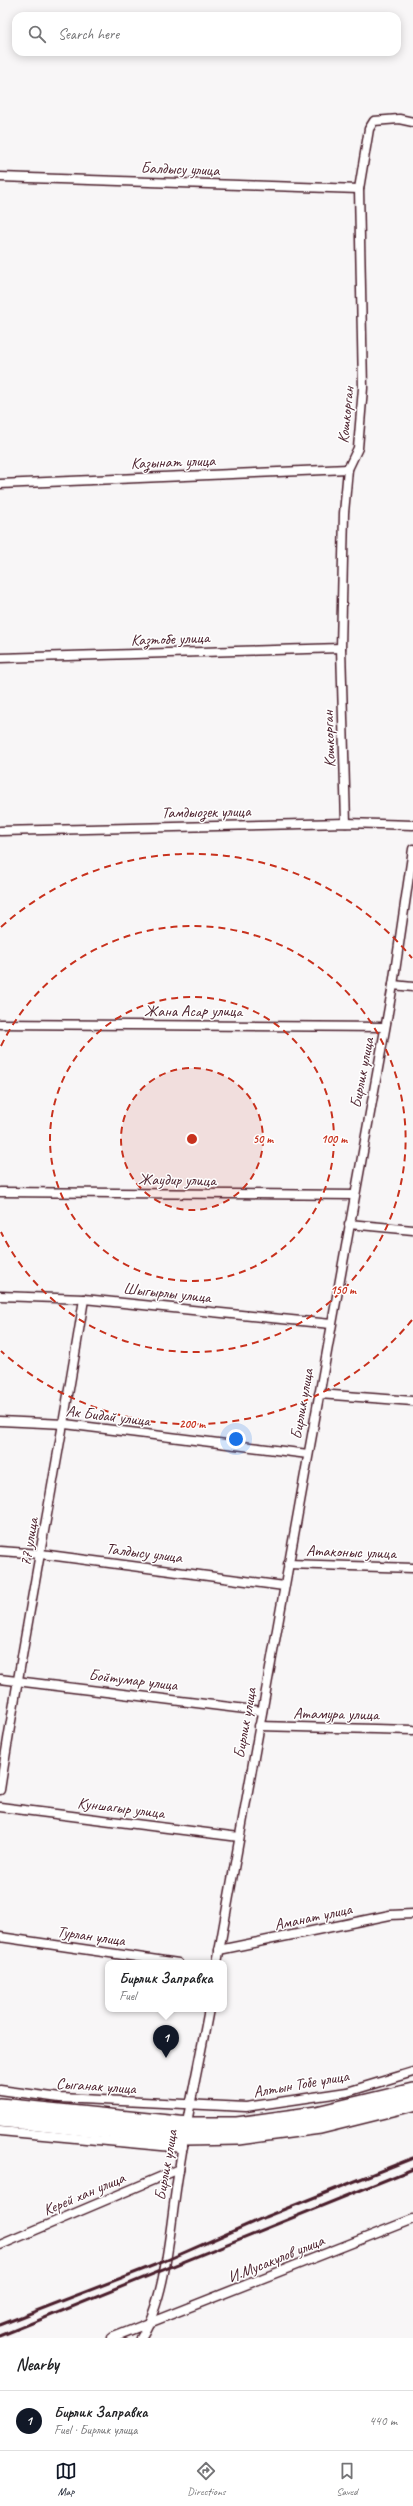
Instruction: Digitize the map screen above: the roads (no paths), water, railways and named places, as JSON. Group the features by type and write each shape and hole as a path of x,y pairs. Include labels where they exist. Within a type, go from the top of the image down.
{"highway":[{"path":"0,2106 84,2116 185,2137 237,2125 278,2121 365,2104 413,2091"},
{"path":"0,2118 185,2137 238,2137 279,2133 375,2114 413,2103"}],"street":[{"name":"Кошкорган","path":"346,823 341,648 344,513 348,469 358,448 363,388 359,189 369,129 374,122 399,119 413,122"},
{"name":"Балдысу улица","path":"0,177 359,189"},
{"name":"Казынат улица","path":"0,484 348,469"},
{"name":"Казтобе улица","path":"0,658 341,648"},
{"name":"Тамдыозек улица","path":"0,831 346,823 413,825"},
{"name":"Бирлик улица","path":"217,1960 319,1394 353,1195 393,985 413,849"},
{"path":"393,985 413,987"},
{"name":"Жана Асар улица","path":"0,1024 385,1027"},
{"name":"Жаудир улица","path":"0,1192 353,1195"},
{"path":"349,1224 413,1230"},
{"name":"Шыгырлы улица","path":"0,1296 84,1299 331,1324"},
{"name":"77 улица","path":"0,1790 17,1679 64,1424 84,1299"},
{"path":"319,1394 413,1401"},
{"name":"Ак Бидай улица","path":"0,1421 64,1424 308,1454"},
{"name":"Талдысу улица","path":"0,1551 41,1554 284,1586"},
{"name":"Атаконыс улица","path":"288,1564 413,1568"},
{"name":"Бойтумар улица","path":"0,1679 17,1679 262,1711"},
{"name":"Атамура улица","path":"259,1726 413,1730"},
{"name":"Куншагыр улица","path":"0,1807 239,1837"},
{"name":"Аманат улица","path":"219,1950 390,1915 413,1914"},
{"name":"Турлан улица","path":"0,1937 157,1960"},
{"name":"Бирлик улица","path":"140,2338 149,2324 163,2270 179,2168 208,2012"},
{"name":"Алтын Тобе улица","path":"192,2105 246,2107 347,2092 413,2072"},
{"name":"Сыганак улица","path":"0,2090 60,2098 192,2105"},
{"path":"0,2131 185,2137"},
{"name":"Керей хан улица","path":"0,2245 179,2168"},
{"name":"И.Мусакулов улица","path":"111,2338 413,2219"}],"railway":[{"path":"0,2325 165,2261 265,2217 413,2158"},
{"path":"0,2336 413,2169"}],"place":[{"name":"Бирлик Заправка","path":"166,2058"}]}
